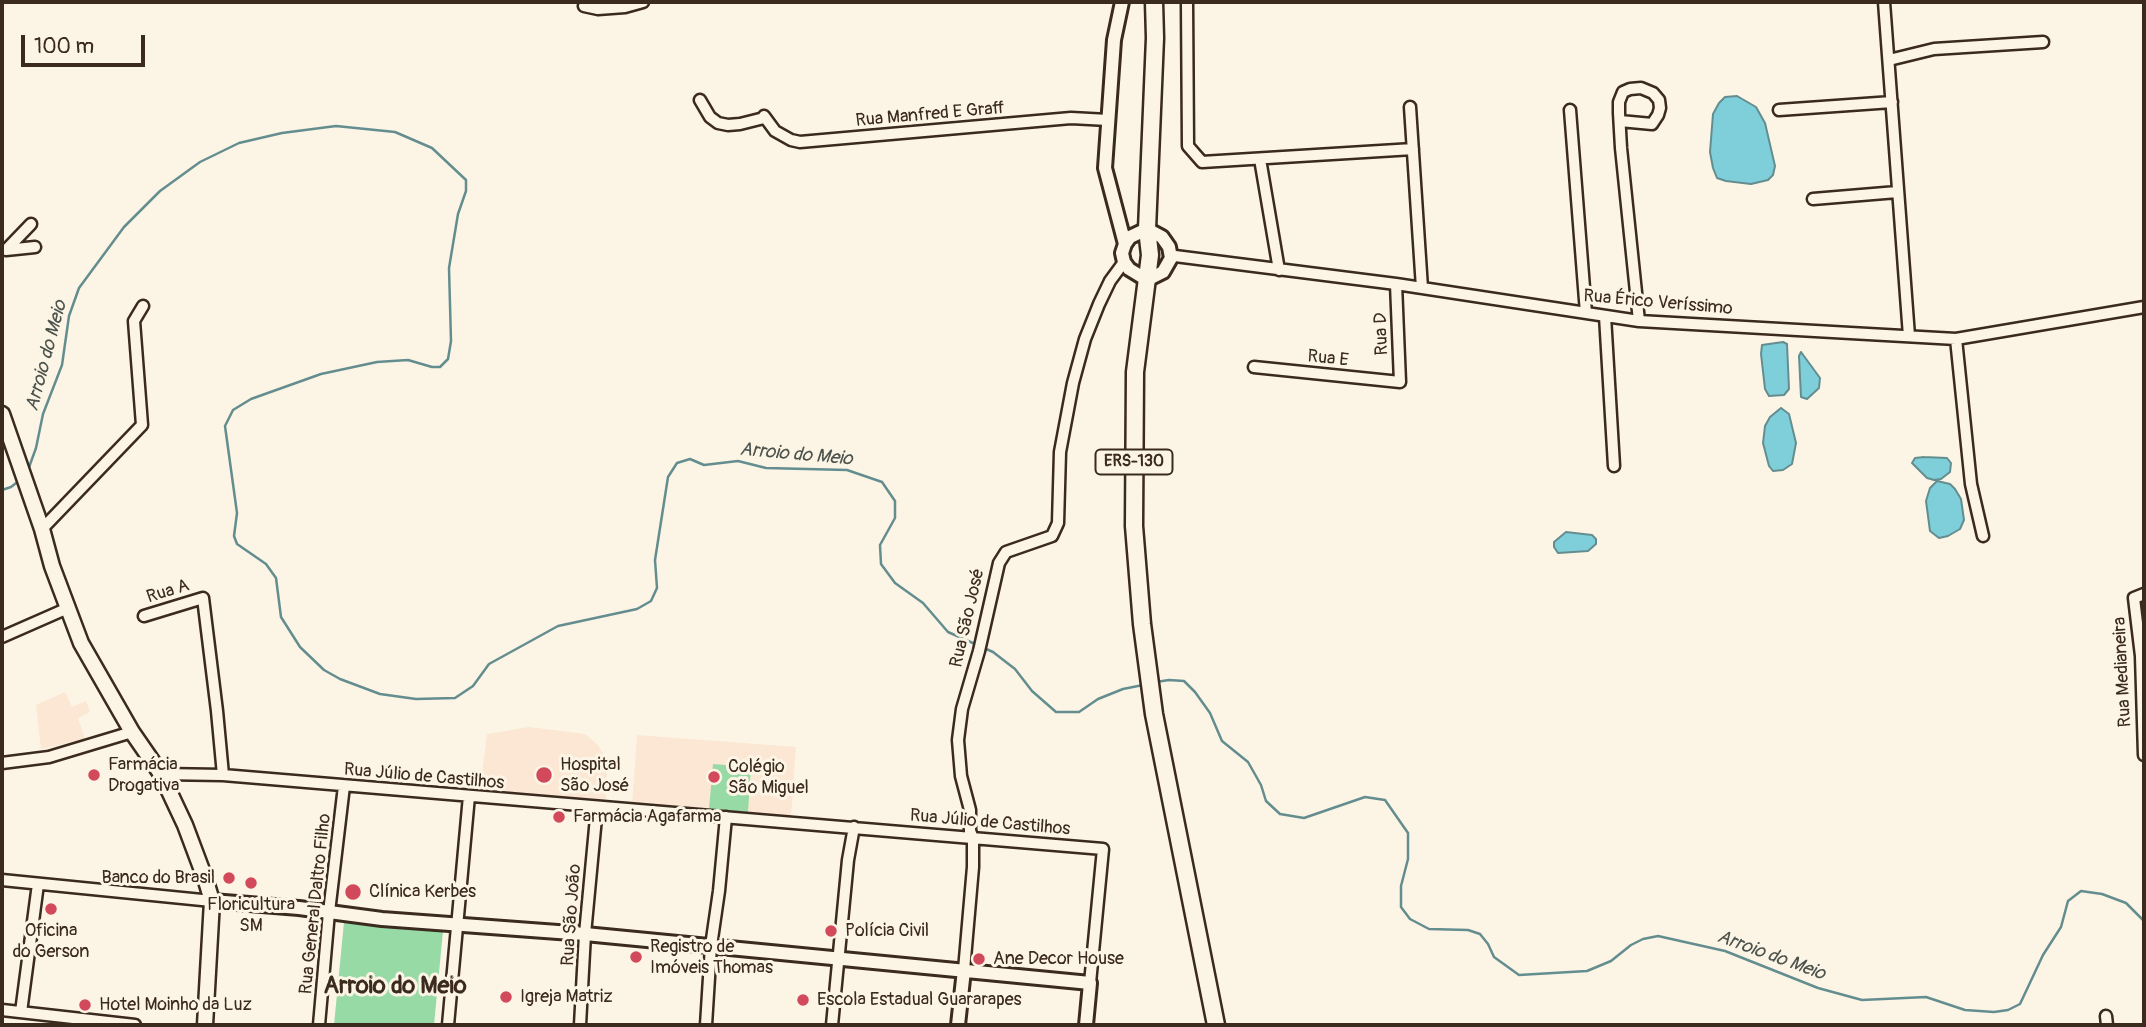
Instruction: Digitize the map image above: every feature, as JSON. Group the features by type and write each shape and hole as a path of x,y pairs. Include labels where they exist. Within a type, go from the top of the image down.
{"main road":[{"name":"ERS-130","path":"1154,2 1155,38 1147,229 1150,255 1135,372 1133,526 1154,715 1216,1025"},
{"path":"2,414 51,566 81,643 132,732 162,774 212,901 205,1025"}],"street":[{"path":"584,6 598,9 643,2"},
{"path":"1122,2 1114,40 1105,168 1125,244"},
{"path":"1187,2 1188,146 1202,162 1413,149"},
{"path":"1884,2 1909,336"},
{"path":"1889,60 1934,49 2043,41"},
{"path":"1620,121 1651,124 1658,116 1658,100 1653,93 1641,88 1623,92 1619,102 1622,160 1639,321"},
{"name":"Rua Manfred E Graff","path":"700,100 710,117 718,123 740,124 764,117 775,131 800,142 1071,118 1108,120"},
{"path":"1779,110 1892,102"},
{"path":"1410,107 1422,288"},
{"path":"1570,110 1586,313"},
{"path":"1260,159 1279,270"},
{"path":"1813,199 1897,192"},
{"path":"4,250 31,224"},
{"path":"1147,229 1162,237 1169,247 1171,258 1163,272 1147,280 1129,269 1122,253 1130,237 1147,229"},
{"path":"4,250 35,247"},
{"name":"Rua Érico Veríssimo","path":"1171,258 1175,256 1396,284 1639,321 1956,339 2144,306"},
{"name":"Rua São José","path":"958,1025 973,867 970,810 961,776 958,740 962,709 979,651 999,563 1006,552 1052,536 1058,523 1060,452 1073,383 1085,339 1099,304 1110,281 1124,262"},
{"name":"Rua D","path":"1396,284 1400,382"},
{"path":"41,529 142,425 134,321 142,306"},
{"path":"1605,316 1614,466"},
{"path":"1956,339 1971,484 1983,536"},
{"name":"Rua E","path":"1254,367 1400,382"},
{"name":"Rua Medianeira","path":"2144,594 2134,597 2141,656 2144,755"},
{"name":"Rua A","path":"144,616 202,598 223,775"},
{"path":"2,637 68,608"},
{"path":"2,763 50,757 132,732"},
{"name":"Rua Júlio de Castilhos","path":"162,774 223,775 1103,849 1090,983"},
{"name":"Rua General Daltro Filho","path":"319,1025 344,786"},
{"path":"448,1025 469,796"},
{"name":"Rua São João","path":"580,1025 597,807"},
{"path":"706,1025 710,946 719,891 726,817"},
{"path":"832,1025 837,958 854,827"},
{"path":"2,880 382,919 585,934 1090,983 1086,1025"},
{"path":"21,1012 38,884"},
{"path":"2,1010 135,1025"}],"shaded area":[{"path":"65,692 72,707 86,701 90,712 78,718 85,739 41,749 36,705"},
{"name":"Hospital São José","path":"529,727 585,734 598,745 607,761 606,800 478,790 487,734"},
{"name":"Colégio São Miguel","path":"637,735 796,747 791,818 632,806"}],"green space":[{"path":"713,764 751,767 748,812 709,809"},
{"path":"344,922 443,931 434,1025 334,1025"}],"water":[{"path":"1737,96 1756,107 1765,123 1775,166 1773,175 1768,180 1751,184 1726,181 1717,178 1713,168 1710,152 1713,114 1725,97"},
{"path":"1783,342 1787,344 1789,389 1784,395 1769,396 1765,389 1762,345"},
{"path":"1801,352 1820,378 1819,388 1807,399 1801,397"},
{"path":"1781,408 1789,414 1796,443 1792,464 1783,470 1773,471 1763,443 1765,426 1770,417"},
{"path":"1915,458 1947,458 1951,463 1950,472 1941,479 1927,478 1912,463"},
{"path":"1937,481 1950,484 1955,489 1961,499 1964,520 1960,529 1939,538 1930,531 1926,501 1930,488"},
{"path":"1566,532 1592,535 1596,544 1588,551 1558,553 1554,542"}],"waterway":[{"name":"Arroio do Meio","path":"28,470 43,414 62,365 69,316 79,288 124,227 160,191 200,162 239,143 282,133 336,126 395,132 432,148 466,180 449,268 451,341 448,359 440,367 408,360 377,362 321,374 251,399 233,410 225,426 237,513 234,536 237,544 266,564 276,578 281,617 300,647 324,670 380,694 416,699 455,698 473,686 489,664 558,626 637,609 651,601 657,588 655,560 668,477 677,463 690,459 704,465 738,461 766,468 847,470 882,482 895,501 895,518 880,545 881,564 895,583 923,603 948,632 993,652 1015,669 1032,691 1056,712 1079,712 1098,699 1123,689 1143,685"},
{"name":"Arroio do Meio","path":"2,490 20,480"},
{"name":"Arroio do Meio","path":"1156,682 1184,681 1195,692 1210,713 1222,741 1248,762 1261,785 1266,801 1280,814 1304,818 1365,797 1385,800 1408,833 1408,859 1401,886 1401,907 1410,919 1429,929 1468,930 1480,934 1494,957 1519,975 1587,971 1611,961 1643,939 1658,936 1725,951 1818,988 1862,1000 1926,997 1965,1010 1994,1012 2008,1010 2020,1004 2043,955 2061,927 2068,901 2081,891 2102,894 2126,903 2144,921"}],"place":[{"name":"Farmácia Drogativa","path":"94,775"},
{"name":"Hospital São José","path":"544,775"},
{"name":"Colégio São Miguel","path":"714,777"},
{"name":"Farmácia Agafarma","path":"559,817"},
{"name":"Banco do Brasil","path":"229,878"},
{"name":"Floricultura SM","path":"251,883"},
{"name":"Clínica Kerbes","path":"353,892"},
{"name":"Oficina do Gerson","path":"51,909"},
{"name":"Polícia Civil","path":"831,931"},
{"name":"Registro de Imóveis Thomas","path":"636,957"},
{"name":"Ane Decor House","path":"979,959"},
{"name":"Igreja Matriz","path":"506,997"},
{"name":"Escola Estadual Guararapes","path":"803,1000"},
{"name":"Hotel Moinho da Luz","path":"85,1005"}],"district":[{"name":"Arroio do Meio","path":"395,987"}]}
